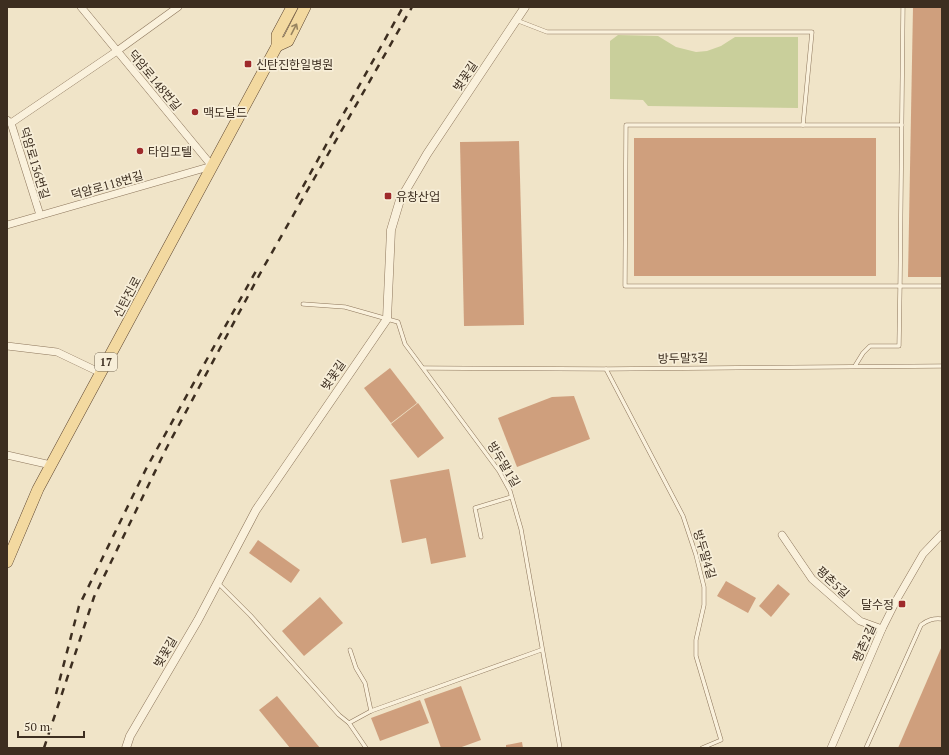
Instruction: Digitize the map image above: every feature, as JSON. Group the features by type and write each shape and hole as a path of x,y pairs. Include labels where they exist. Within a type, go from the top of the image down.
{"main road":[{"name":"신탄진로","path":"7,562 38,489 277,46 277,35 292,7"},
{"name":"신탄진로","path":"277,46 288,41 305,7"}],"street":[{"name":"덕암로148번길","path":"81,7 212,166"},
{"path":"9,121 117,51 178,7"},
{"name":"벚꽃길","path":"126,748 130,736 218,583 256,510 387,319 391,230 400,200 427,154 524,7"},
{"name":"덕암로136번길","path":"9,121 40,215"},
{"name":"덕암로118번길","path":"8,224 212,166"},
{"path":"7,346 57,352 100,373"},
{"path":"7,455 51,465"},
{"name":"평촌2길","path":"831,748 882,629 923,554 942,534"},
{"name":"평촌5길","path":"782,535 812,579 860,621 882,629"}],"lane":[{"path":"855,366 863,353 870,346 899,346 903,7"},
{"path":"516,20 547,32 812,32 803,125"},
{"path":"902,125 626,125 625,286 942,286"},
{"path":"303,304 345,307 387,319"},
{"name":"방두말1길","path":"387,319 398,322 406,344 499,471 511,497 521,529 541,650 560,748"},
{"name":"방두말3길","path":"424,368 606,369 942,366"},
{"name":"방두말4길","path":"606,369 683,516 696,555 704,587 704,605 696,640 696,656 721,740 712,745"},
{"path":"481,537 475,508 511,497"},
{"path":"218,583 255,621 339,715 349,723 366,748"},
{"path":"866,748 921,625 928,620 936,618 942,619"},
{"path":"350,650 356,668 365,683 371,711"},
{"path":"349,723 371,711 541,650"},
{"path":"702,748 712,745 716,748"}],"green space":[{"path":"618,35 658,36 676,47 696,52 707,51 721,46 735,37 798,37 798,108 648,106 643,100 610,99 610,41"}],"building":[{"path":"913,7 942,7 942,277 908,277"},
{"path":"634,138 876,138 876,276 634,276"},
{"path":"519,141 524,325 464,326 460,142"},
{"path":"390,368 417,403 391,423 364,388"},
{"path":"574,396 590,439 517,467 498,418 552,397"},
{"path":"418,403 444,438 418,458 391,424"},
{"path":"449,469 466,557 431,564 426,538 402,543 390,480"},
{"path":"258,540 300,570 291,583 249,553"},
{"path":"726,581 756,598 748,613 717,596"},
{"path":"778,584 790,594 771,617 759,606"},
{"path":"320,597 343,623 304,656 282,631"},
{"path":"942,646 942,748 898,748"},
{"path":"461,686 481,740 459,748 441,748 424,699"},
{"path":"277,696 320,748 290,748 259,710"},
{"path":"420,700 429,723 380,741 371,718"},
{"path":"522,742 523,748 506,748 506,745"}],"railway":[{"path":"296,199 403,7"},
{"path":"44,748 94,597 166,449 262,270 412,7"},
{"path":"56,694 79,606 147,467 256,271"}],"place":[{"name":"신탄진한일병원","path":"248,64"},
{"name":"맥도날드","path":"195,112"},
{"name":"타임모텔","path":"140,151"},
{"name":"유창산업","path":"388,196"},
{"name":"달수정","path":"902,604"}]}
